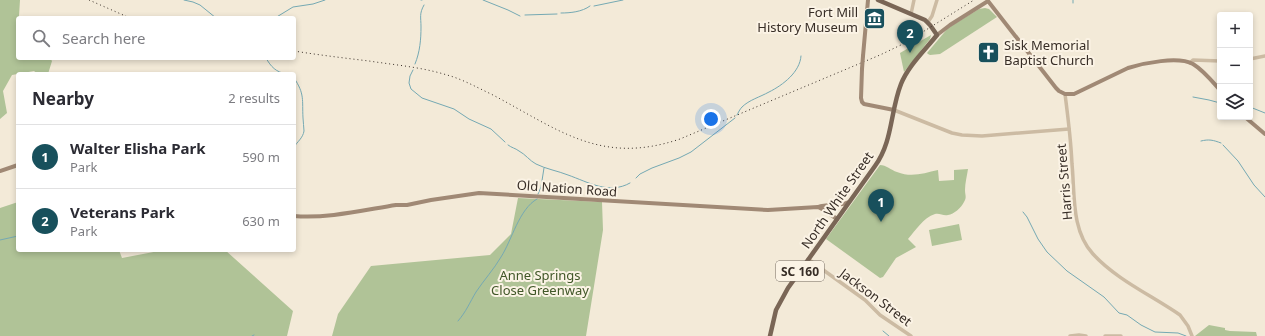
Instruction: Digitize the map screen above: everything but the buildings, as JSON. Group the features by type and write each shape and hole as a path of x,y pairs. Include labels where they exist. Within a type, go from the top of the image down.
{"main road":[{"path":"868,0 862,56 860,98 864,104 894,110"},
{"path":"878,0 928,22 938,35 950,25 988,1 1056,88 1065,94 1074,94 1128,68 1144,63 1176,61 1190,63 1201,70 1217,87"},
{"path":"978,7 992,7"},
{"name":"North White Street","path":"770,336 775,312 788,288 885,150 894,110 904,78 938,35"},
{"path":"1249,120 1265,134"},
{"path":"0,171 16,166"},
{"name":"Old Nation Road","path":"296,216 327,215 479,193 768,210 844,205 849,202"},
{"path":"818,207 837,219"}],"street":[{"path":"911,14 914,0"},
{"path":"928,22 932,16 937,0"},
{"path":"1253,58 1265,56"},
{"path":"1190,63 1193,60 1217,61"},
{"name":"Harris Street","path":"1065,94 1070,129 1074,209 1077,222 1088,248 1098,259 1123,279 1180,316 1188,326 1192,336"},
{"path":"894,110 949,132 962,135 982,136 1070,129"},
{"name":"Jackson Street","path":"808,260 862,298 880,315 911,336"},
{"path":"1070,336 1086,336"},
{"path":"1105,336 1121,336"}],"green space":[{"path":"0,0 20,0 19,16 16,16 16,60 52,61 49,72 16,72 16,74 12,75 3,91 7,113 0,119"},
{"path":"979,9 989,9 997,17 940,54 930,55 927,53 948,28"},
{"path":"931,35 930,39 904,72 900,53"},
{"path":"880,165 908,175 938,170 939,181 954,180 954,170 968,169 965,199 961,206 955,212 950,214 935,214 923,221 908,239 916,247 896,258 883,277 880,278 826,239"},
{"name":"Anne Springs Close Greenway","path":"518,198 602,202 603,230 586,336 332,336 338,314 371,266 490,255 511,234"},
{"path":"16,203 16,252 120,252 122,258 154,252 227,252 293,311 287,336 0,336 0,208"},
{"path":"959,224 962,240 932,246 929,230"},
{"path":"1209,325 1225,328 1225,330 1230,331 1256,332 1257,336 1195,336"}],"waterway":[{"path":"184,0 200,5 214,16"},
{"path":"278,16 293,7 313,4 325,0"},
{"path":"483,0 520,16"},
{"path":"594,6 623,0"},
{"path":"415,64 420,46 421,13 424,5"},
{"path":"561,13 580,11 590,6"},
{"path":"525,15 557,14"},
{"path":"737,115 751,100 766,94 785,82 798,67 801,56"},
{"path":"267,60 274,69 279,72"},
{"path":"413,70 409,83 411,89 422,98 454,109 469,119 491,129 505,142"},
{"path":"296,81 300,88 302,97 304,131 296,144"},
{"path":"1193,97 1217,102"},
{"path":"1253,108 1265,113"},
{"path":"636,178 640,174 652,168 691,152 735,118"},
{"path":"1201,141 1211,140 1221,143"},
{"path":"508,145 521,152 536,164 591,184 606,188 614,188 630,183"},
{"path":"1223,145 1238,161 1254,185 1265,197"},
{"path":"538,194 541,187 544,168"},
{"path":"458,321 466,311 476,292 501,257 525,210 537,199"},
{"path":"1023,212 1047,252 1067,271 1104,297 1119,313 1127,315 1141,325 1155,332 1178,333 1186,336"},
{"path":"0,240 16,236"},
{"path":"883,331 889,336"}],"railway":[{"path":"89,0 125,16"},
{"path":"296,51 408,66 447,75 491,94 559,131 581,140 603,146 626,148 652,146 680,139 880,55 905,43 974,0"}],"place":[{"name":"Fort Mill History Museum","path":"874,19"},
{"name":"Sisk Memorial Baptist Church","path":"989,52"},
{"name":"Veterans Park","path":"910,53"},
{"name":"Walter Elisha Park","path":"881,222"}]}
